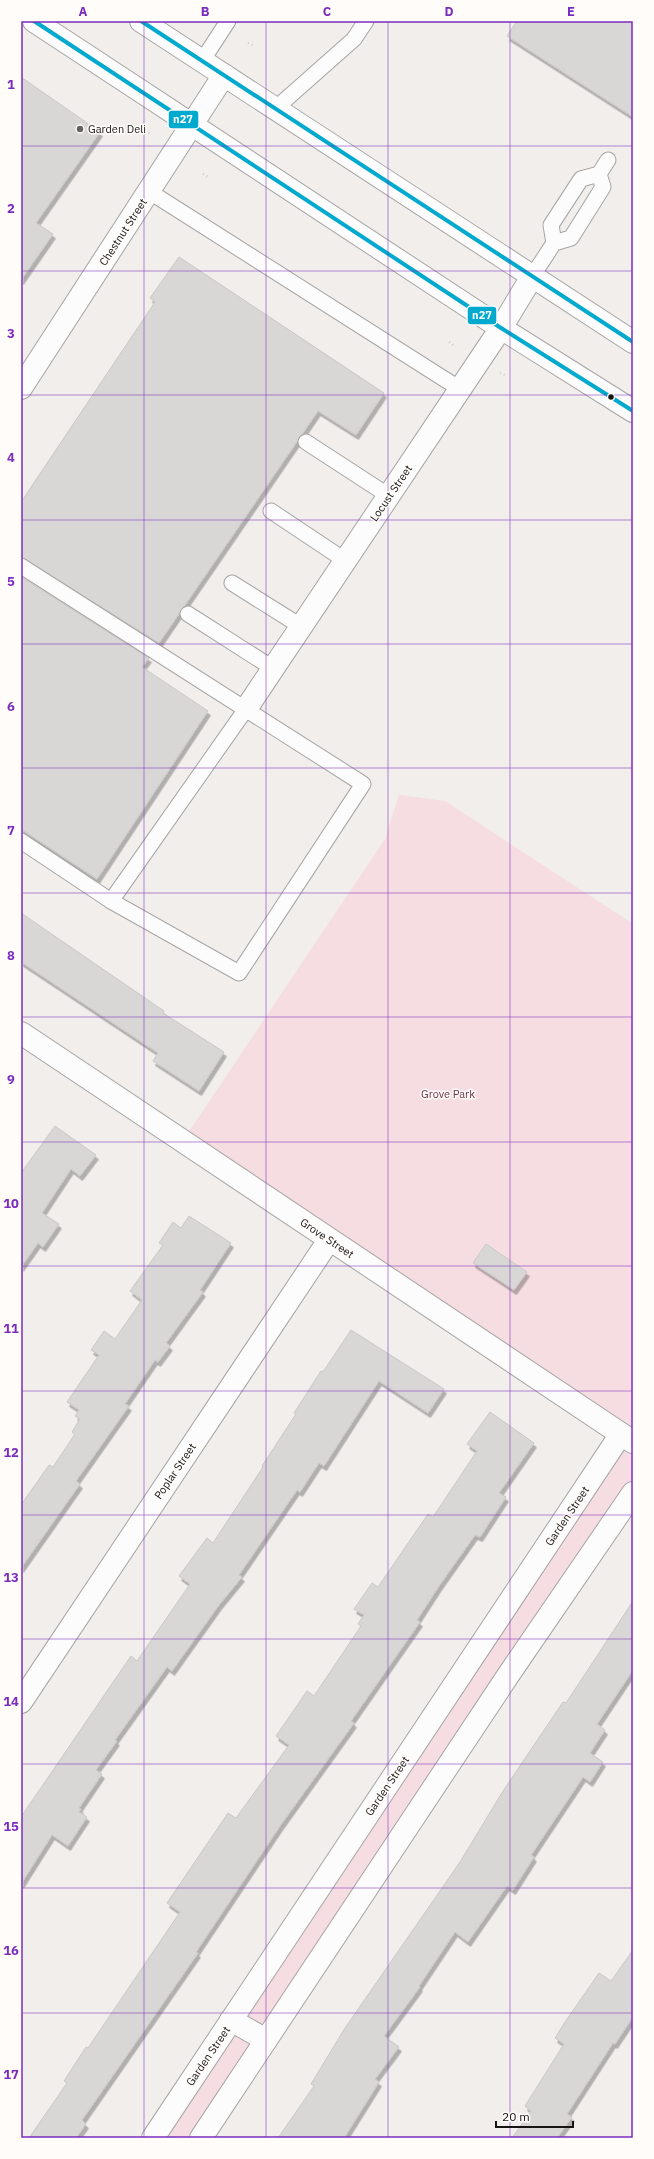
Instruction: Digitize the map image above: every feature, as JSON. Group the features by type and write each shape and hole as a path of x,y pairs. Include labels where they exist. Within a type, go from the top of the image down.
{"street":[{"path":"34,21 501,328 633,411"},
{"path":"141,21 533,275 633,342"},
{"name":"Chestnut Street","path":"21,388 193,126 224,75"},
{"name":"Locust Street","path":"246,709 501,328 533,275"},
{"name":"Grove Street","path":"23,1038 627,1438"},
{"name":"Poplar Street","path":"21,1702 330,1240"},
{"name":"Garden Street","path":"153,2138 231,2020 627,1438"},
{"path":"201,2138 509,1674 633,1493"},
{"path":"231,2020 266,2040"}],"lane":[{"path":"202,61 228,21"},
{"path":"275,108 354,40 366,21"},
{"path":"554,243 551,225 581,179 599,174 608,160"},
{"path":"533,275 554,243 571,238 603,187 599,174"},
{"path":"150,192 460,389"},
{"path":"306,442 389,496"},
{"path":"271,510 346,561"},
{"path":"21,566 364,784 239,973 111,901 21,840"},
{"path":"232,583 302,627"},
{"path":"188,614 274,669"},
{"path":"111,901 246,709"}],"path":[{"path":"248,43 254,46"},
{"path":"145,131 151,134"},
{"path":"203,174 208,177"},
{"path":"449,342 453,345"}],"green space":[{"name":"Grove Park","path":"399,795 445,801 633,924 633,1440 184,1139 385,839"},
{"path":"622,1440 633,1447 633,1487 198,2138 158,2138"}],"building":[{"path":"517,21 633,21 633,117 507,36"},
{"path":"21,77 100,132 36,223 53,234 21,280"},
{"path":"179,257 384,393 356,435 318,411 159,643 21,557 21,502 155,302 150,298"},
{"path":"21,577 149,658 142,667 208,711 97,879 21,829"},
{"path":"21,913 164,1011 163,1013 224,1052 199,1091 153,1061 158,1053 21,962"},
{"path":"55,1126 96,1155 80,1176 71,1169 42,1213 59,1224 43,1247 38,1243 21,1267 21,1173"},
{"path":"189,1216 231,1243 200,1290 203,1292 166,1343 170,1346 158,1362 155,1360 125,1404 129,1406 76,1481 80,1484 21,1568 21,1505 49,1465 53,1467 75,1434 72,1432 80,1419 75,1416 79,1410 67,1402 99,1355 91,1350 104,1331 115,1339 142,1300 130,1291 163,1245 159,1243 173,1222 181,1228"},
{"path":"486,1244 527,1272 514,1290 473,1263"},
{"path":"351,1330 444,1389 428,1413 379,1381 324,1466 319,1463 300,1492 297,1490 239,1575 242,1577 219,1605 172,1671 167,1667 115,1740 117,1741 96,1770 102,1774 79,1808 81,1809 79,1812 87,1817 68,1846 52,1835 21,1884 21,1817 131,1656 137,1661 190,1584 179,1576 207,1538 213,1543 263,1467 262,1466 296,1414 294,1413 321,1371 323,1372"},
{"path":"490,1412 534,1443 499,1493 506,1497 480,1537 475,1535 439,1586 417,1620 420,1622 351,1721 354,1723 280,1826 196,1952 198,1953 82,2120 86,2124 76,2138 29,2138 67,2083 64,2081 86,2047 88,2048 180,1912 167,1903 228,1813 236,1818 289,1745 276,1736 307,1691 314,1696 361,1626 358,1624 364,1615 354,1609 372,1583 378,1587 428,1514 433,1517 477,1451 467,1444"},
{"path":"633,1601 633,1670 597,1724 605,1730 590,1753 603,1762 590,1782 583,1777 531,1855 534,1857 513,1890 507,1886 468,1942 455,1932 419,1986 420,1987 384,2036 399,2047 375,2079 379,2082 344,2138 278,2138 314,2086 311,2084 345,2028 460,1862 503,1791 563,1702 566,1703"},
{"path":"633,1950 633,2017 615,2044 613,2043 567,2114 572,2117 557,2138 512,2138 531,2111 525,2106 564,2044 555,2038 565,2022 599,1973 611,1981"}],"transit line":[{"name":"n27","path":"34,21 501,328 633,411"},
{"name":"n27","path":"141,21 633,342"}],"place":[{"name":"Garden Deli","path":"80,129"}]}
